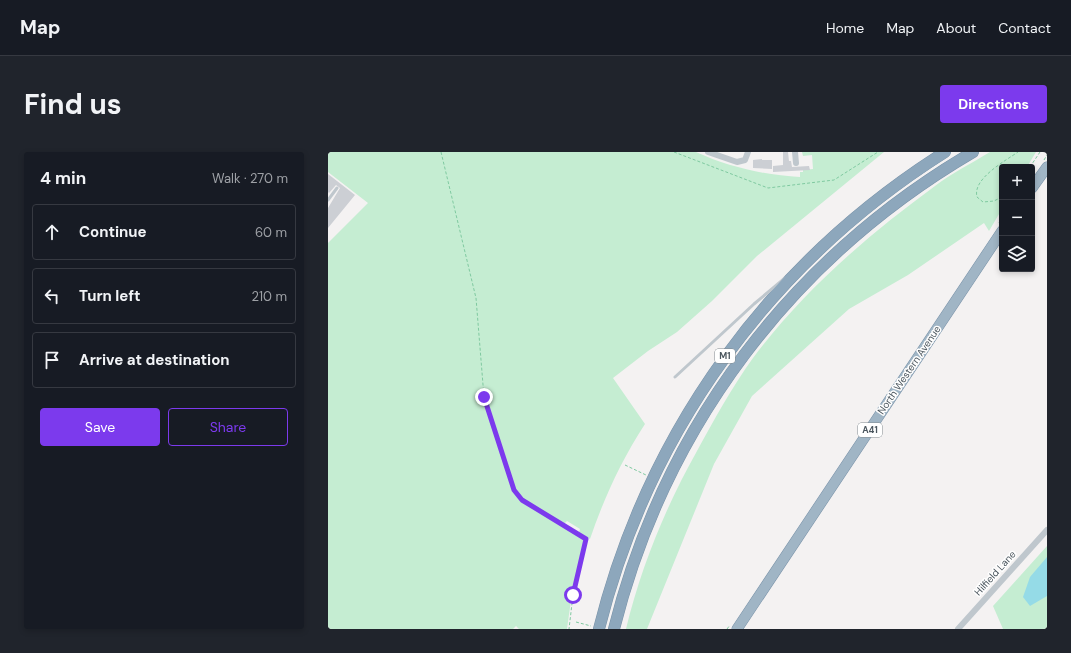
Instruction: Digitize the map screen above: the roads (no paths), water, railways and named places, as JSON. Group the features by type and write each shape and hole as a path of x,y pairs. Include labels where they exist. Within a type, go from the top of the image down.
{"highway":[{"name":"M1","path":"594,627 622,552 653,478 673,439 722,361 762,309 808,259 876,200 946,152"},
{"name":"M1","path":"614,629 635,556 668,479 700,419 743,356 795,293 847,242 904,196 973,152"},
{"path":"1035,184 1047,167"},
{"name":"North Western Avenue","path":"737,629 999,236"}],"street":[{"path":"708,152 737,162 745,160 748,152"},
{"path":"795,152 796,163"},
{"name":"Hilfield Lane","path":"958,629 1047,530"}],"lane":[{"path":"328,200 337,188"},
{"path":"675,377 754,304 808,259"}],"water":[{"path":"1047,557 1047,596 1030,606 1023,597 1030,577"}]}
